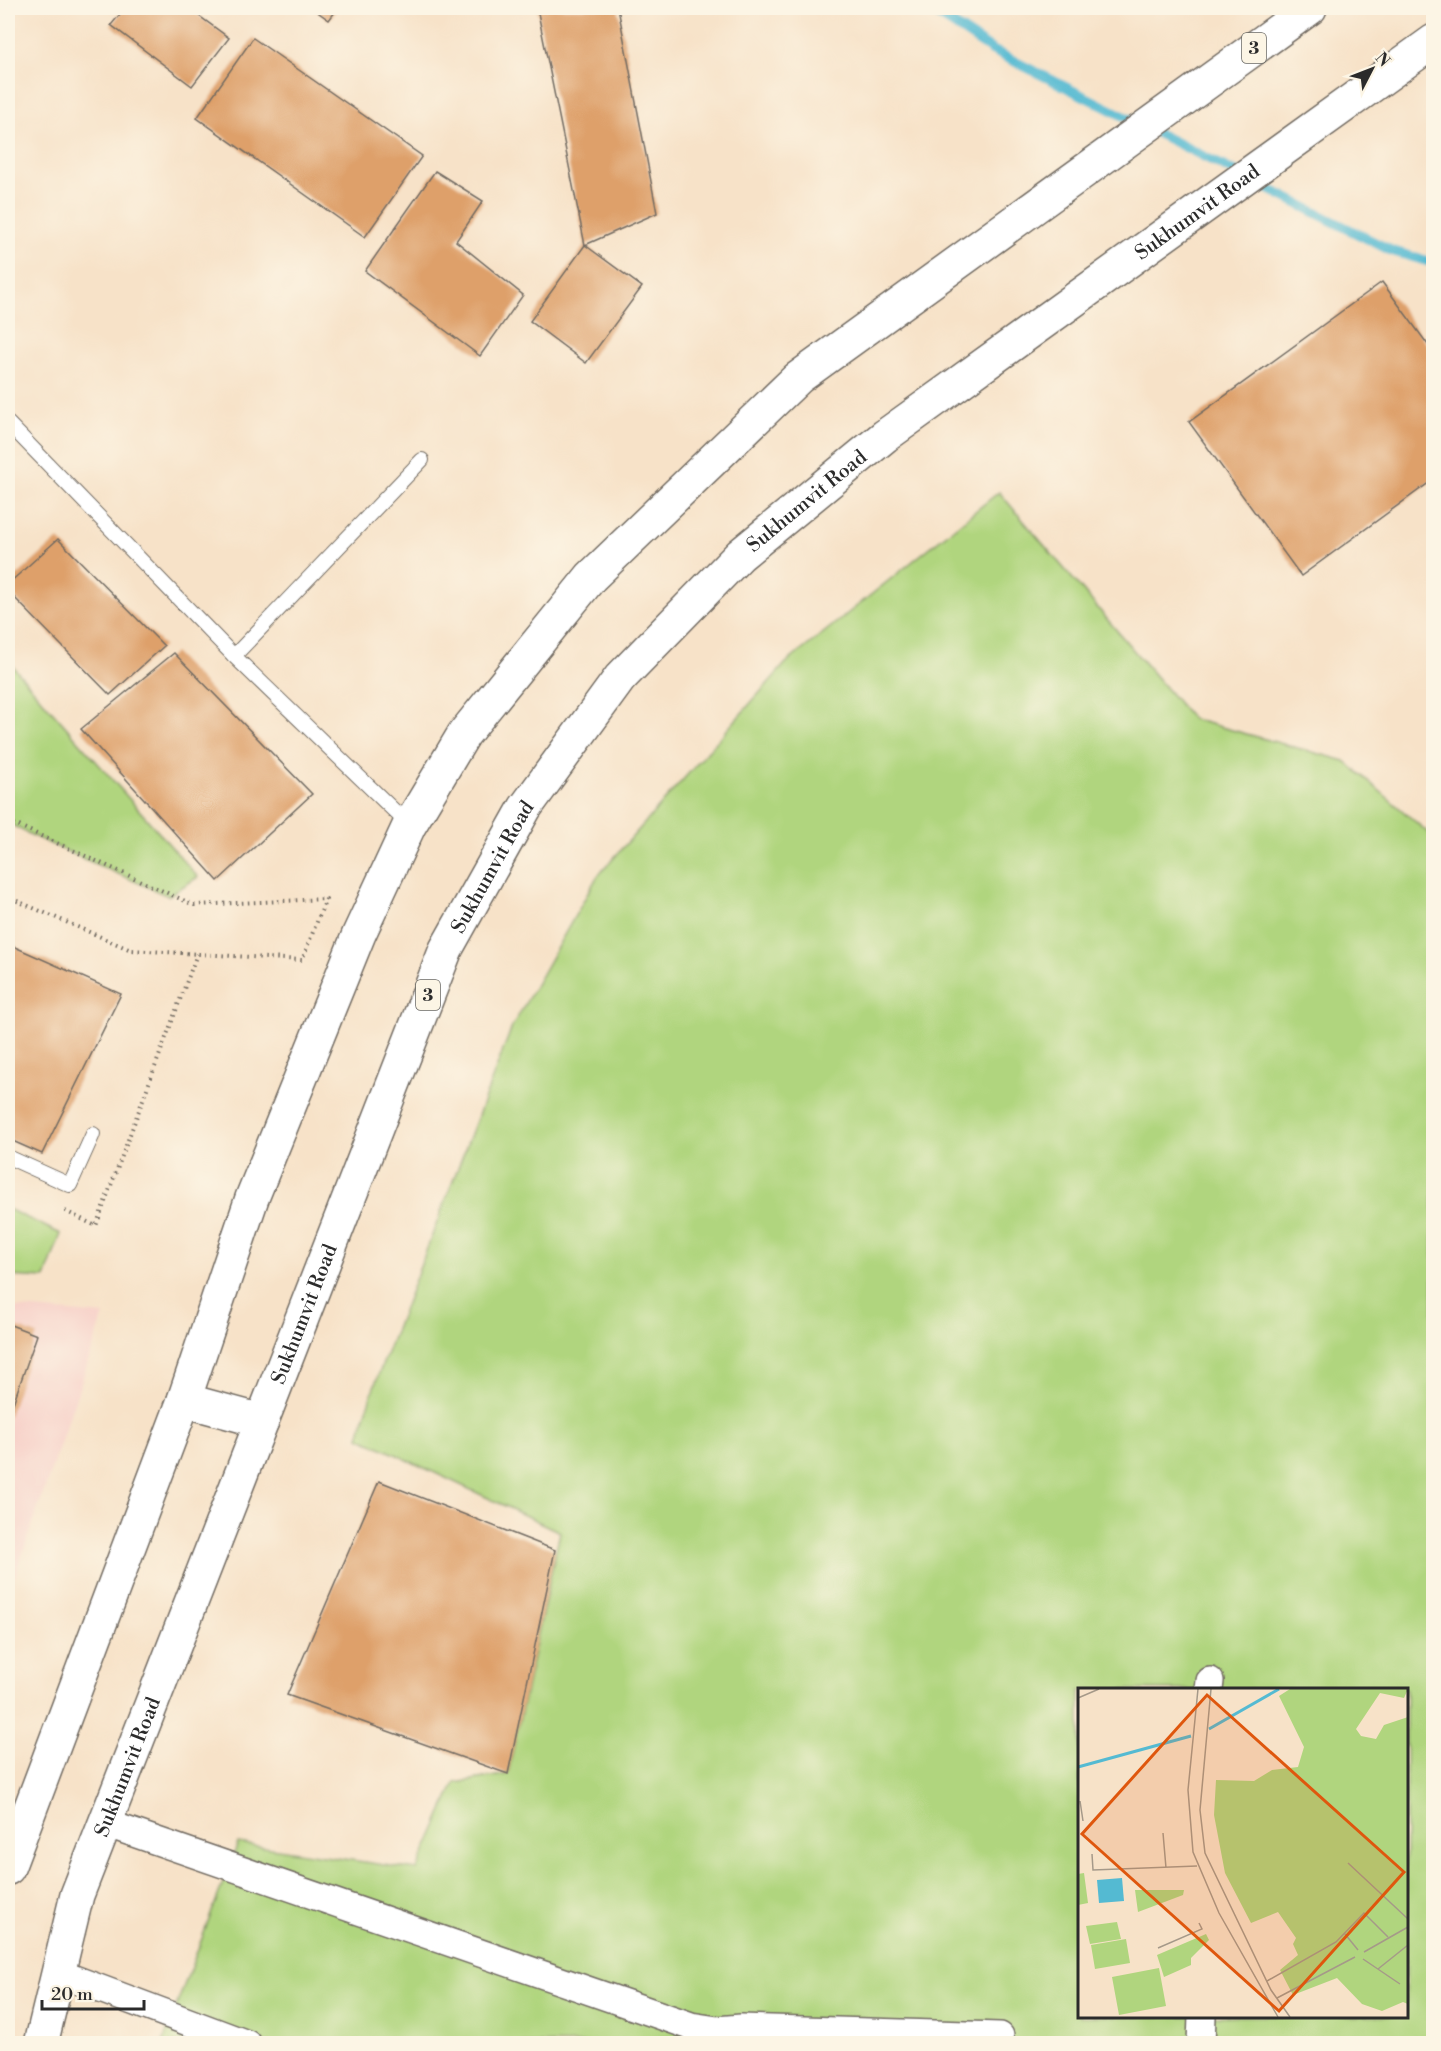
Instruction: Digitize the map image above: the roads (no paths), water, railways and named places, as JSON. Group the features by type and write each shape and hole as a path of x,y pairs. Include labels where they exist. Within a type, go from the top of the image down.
{"highway":[{"name":"3","path":"8,1868 184,1400 252,1198 359,934 410,826 464,734 591,577 798,378 1310,8"},
{"name":"Sukhumvit Road","path":"41,2043 77,1895 446,949 525,808 620,678 740,555 885,436 1434,41"},
{"path":"184,1400 262,1420"}],"street":[{"path":"105,1823 691,2026 717,2030 741,2028 783,2036 1000,2036 999,2043"},
{"path":"58,1973 247,2043"},
{"path":"1201,2043 1202,2018"}],"lane":[{"path":"8,423 234,656 410,826"},
{"path":"234,656 422,460"},
{"path":"8,1156 70,1185 93,1134"}],"waterway":[{"path":"928,8 992,50 1392,251 1434,263"}]}
